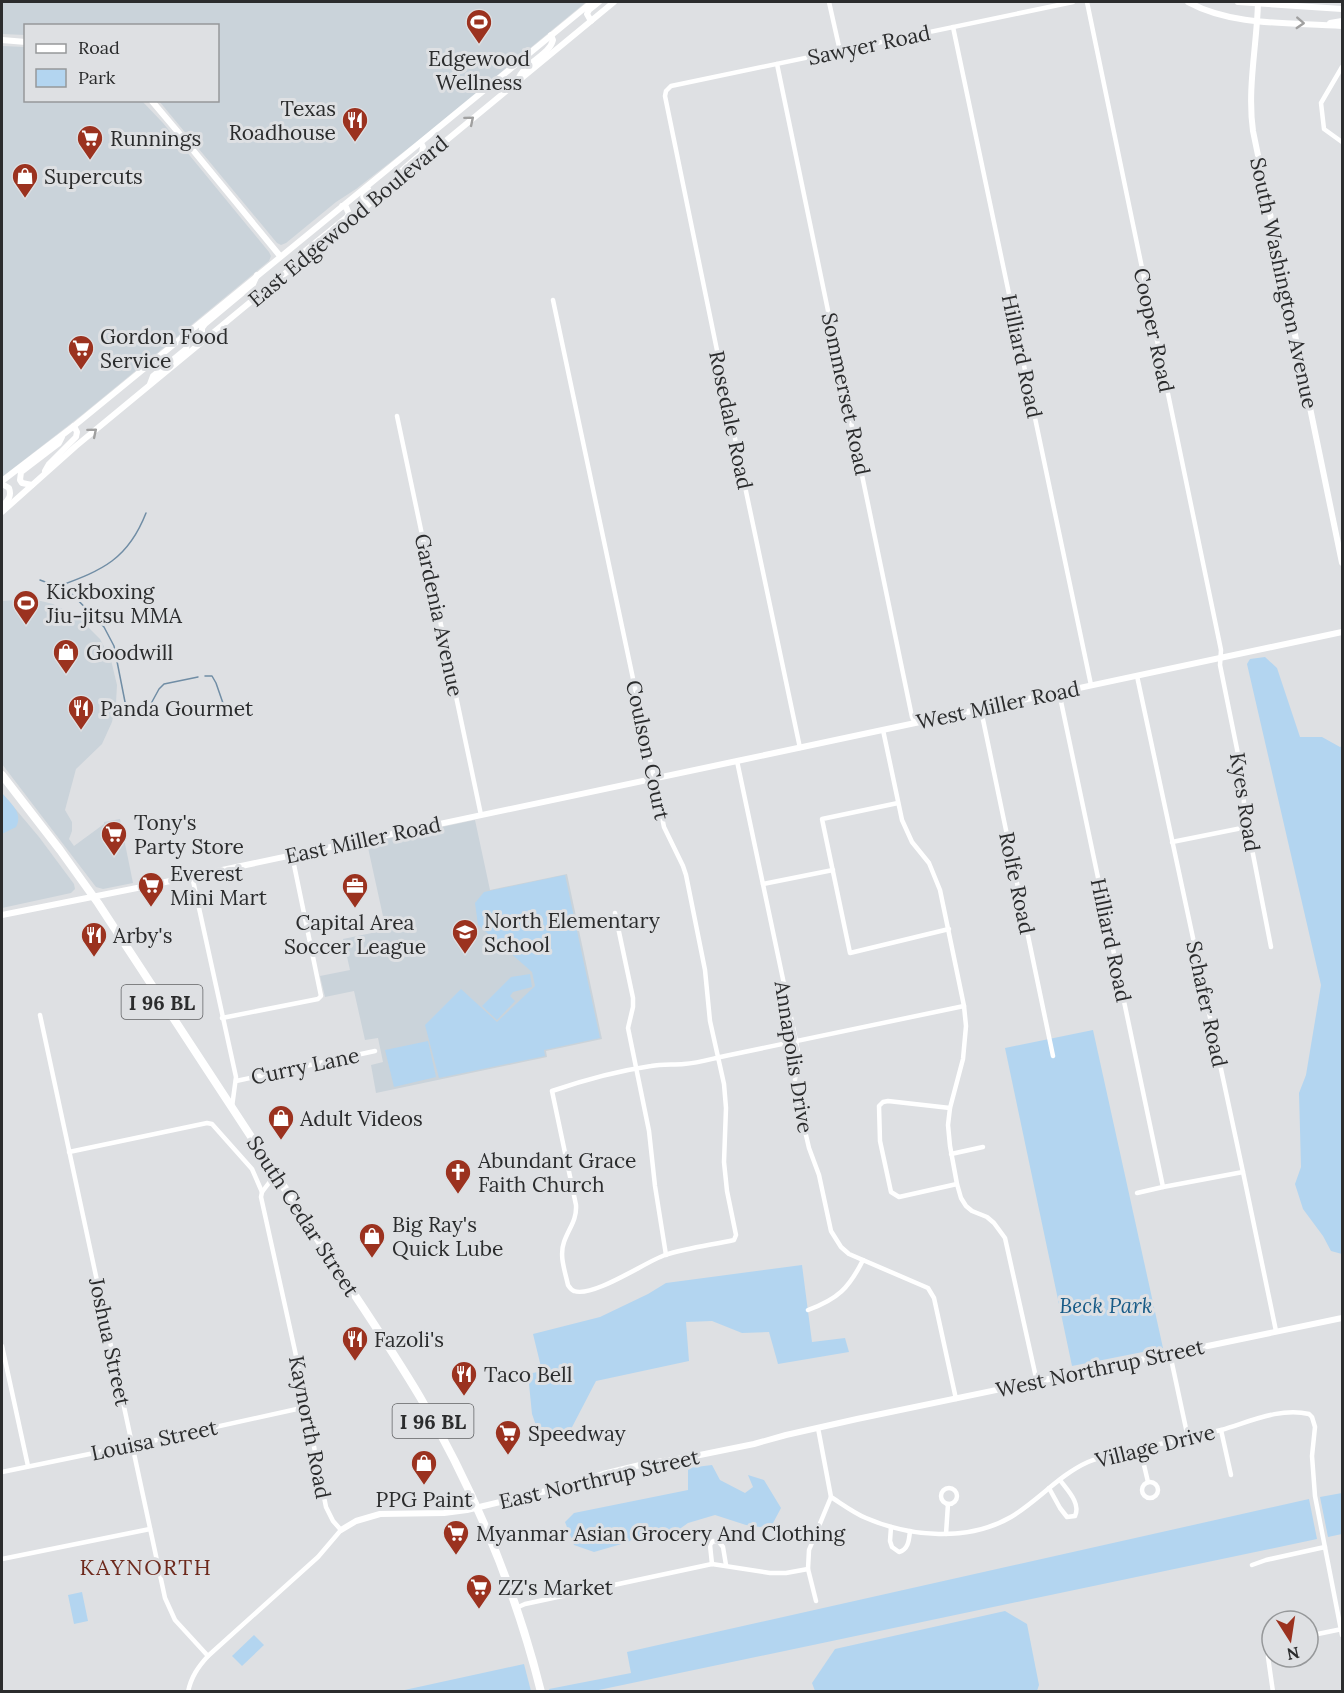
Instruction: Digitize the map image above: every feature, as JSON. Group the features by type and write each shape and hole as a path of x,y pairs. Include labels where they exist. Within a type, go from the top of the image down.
{"main road":[{"name":"South Cedar Street","path":"2,775 93,897 418,1394 446,1444 477,1508 516,1608 541,1692"}],"street":[{"path":"371,202 364,200 363,194 386,175 392,165 592,2"},
{"path":"591,21 587,14 599,2"},
{"name":"East Edgewood Boulevard","path":"2,512 150,384 614,2"},
{"path":"830,2 840,51"},
{"name":"Sawyer Road","path":"666,91 671,86 1073,2"},
{"name":"Cooper Road","path":"1087,2 1221,650 1220,658"},
{"path":"1188,2 1233,17 1327,25 1337,21 1342,23"},
{"path":"1238,2 1342,9"},
{"name":"South Washington Avenue","path":"1258,3 1251,94 1253,131 1342,563"},
{"name":"Hilliard Road","path":"953,27 1091,685"},
{"path":"518,81 521,72 550,48 553,40 551,35"},
{"path":"2,40 24,42"},
{"name":"Sommerset Road","path":"777,64 915,723"},
{"path":"1342,67 1321,103 1324,129 1342,141"},
{"name":"Rosedale Road","path":"666,91 665,96 800,748"},
{"path":"153,102 280,256"},
{"path":"396,181 400,172 422,153 421,143"},
{"name":"East Edgewood Boulevard","path":"2,483 392,165"},
{"path":"301,260 305,251 347,217 348,211 342,206"},
{"path":"208,337 202,335 202,328 205,324 253,284 257,275"},
{"name":"Coulson Court","path":"553,300 664,827 686,876 724,1084 725,1178 736,1235 734,1240 666,1255"},
{"path":"150,384 153,376 186,349 187,343 182,337"},
{"name":"Gardenia Avenue","path":"398,416 481,815"},
{"path":"44,475 49,464 76,437 78,432 74,426"},
{"path":"32,485 22,483 21,472 59,443 64,434"},
{"path":"2,483 9,488 10,492 8,501 2,506"},
{"name":"West Miller Road","path":"654,778 1342,632"},
{"name":"Kyes Road","path":"1220,658 1271,947"},
{"name":"Schafer Road","path":"1137,676 1276,1331"},
{"name":"Hilliard Road","path":"1059,692 1163,1187"},
{"name":"Rolfe Road","path":"981,710 1053,1056"},
{"path":"884,730 898,803 907,832 929,863 940,890 964,1006 966,1026 963,1059 950,1108 948,1125 960,1198 966,1206 994,1223 1005,1238 1037,1382"},
{"name":"Annapolis Drive","path":"737,761 796,1041 799,1059 795,1088 805,1134 819,1175 831,1231 841,1247 849,1254 928,1288 934,1298 956,1399"},
{"name":"East Miller Road","path":"2,915 654,778"},
{"path":"898,803 822,819 850,953 949,929"},
{"path":"1172,842 1248,827"},
{"path":"222,1018 318,999 321,996 292,855"},
{"path":"763,884 833,870"},
{"path":"192,876 236,1081 232,1107"},
{"path":"615,913 633,998 628,1028 636,1068 649,1131 654,1186 666,1255 601,1287 579,1292 573,1291 568,1285 562,1252 565,1239 575,1219 576,1205 552,1091 585,1079 636,1068 696,1063 964,1006"},
{"name":"Joshua Street","path":"40,1015 165,1598 175,1620 208,1656"},
{"name":"Curry Lane","path":"236,1081 375,1051"},
{"path":"950,1108 883,1102 879,1106 880,1142 891,1192 898,1197 957,1184"},
{"name":"Kaynorth Road","path":"69,1152 207,1123 216,1127 252,1169 262,1192 261,1197 326,1507 341,1530"},
{"path":"951,1154 983,1147"},
{"path":"1137,1193 1243,1172"},
{"path":"262,1192 276,1175"},
{"path":"808,1310 831,1300 847,1288 863,1260"},
{"name":"West Northrup Street","path":"857,1419 1342,1318"},
{"path":"2,1346 28,1466"},
{"path":"1170,1354 1188,1438"},
{"name":"Louisa Street","path":"2,1472 306,1407"},
{"name":"Village Drive","path":"831,1497 864,1517 891,1527 946,1534 977,1531 1011,1517 1068,1473 1088,1462 1221,1430 1268,1416 1290,1413 1310,1414 1315,1427 1312,1456 1313,1482 1325,1547"},
{"name":"East Northrup Street","path":"341,1530 356,1521 380,1514 444,1513 477,1508 644,1464 754,1444 857,1419"},
{"path":"816,1601 808,1569 809,1550 831,1497 818,1428"},
{"path":"1221,1430 1231,1475"},
{"path":"1140,1448 1148,1482"},
{"path":"1049,1488 1067,1517 1075,1516 1076,1504 1060,1480"},
{"path":"946,1534 948,1504"},
{"path":"891,1527 890,1541 892,1547 899,1552 907,1546 910,1531"},
{"path":"2,1559 150,1528"},
{"path":"188,1692 191,1679 208,1656 318,1557 341,1530"},
{"path":"712,1564 710,1545 714,1541 723,1546 726,1565"},
{"path":"1252,1565 1325,1547 1342,1631 1320,1634"},
{"path":"516,1608 525,1604 712,1564 770,1573 808,1569"},
{"path":"1270,1669 1273,1692"}],"shaded area":[{"path":"2,2 586,2 415,143 281,245 160,102 219,102 219,24 24,24 24,35 2,34"},
{"path":"2,46 24,47 24,102 143,102 163,123 271,256 269,261 83,414 2,477"},
{"path":"27,599 53,604 79,618 100,639 111,660 117,685 112,722 102,744 76,769 65,810 72,822 69,839 74,846 104,822 120,819 133,883 103,889 96,887 2,764 2,601"},
{"path":"2,793 74,884 75,889 71,893 2,908"},
{"name":"North Elementary School","path":"475,820 490,890 567,874 602,1039 546,1051 547,1057 376,1093 371,1065 383,1062 378,1038 365,1040 354,991 325,997 320,976 350,970 343,939 386,930 367,843"}],"green space":[{"path":"1265,657 1277,668 1300,737 1322,737 1342,746 1342,1254 1331,1251 1303,1209 1295,1184 1301,1167 1299,1093 1306,1075 1321,985 1247,664 1250,659"},
{"path":"2,793 15,808 18,817 16,827 4,833 2,833"},
{"path":"565,875 600,1038 544,1050 545,1056 439,1078 425,1025 461,989 497,1022 535,986 532,972 478,925 475,903 484,892"},
{"path":"530,974 532,987 513,992 510,996 515,1001 497,1020 482,1006 511,977"},
{"name":"Beck Park","path":"1093,1030 1163,1348 1072,1366 1005,1048"},
{"path":"428,1041 436,1077 394,1087 385,1050"},
{"path":"802,1265 812,1342 845,1338 849,1352 778,1364 769,1332 742,1333 712,1321 686,1322 689,1361 596,1381 570,1431 539,1434 532,1414 528,1374 542,1371 533,1334 600,1317 666,1283"},
{"path":"712,1465 720,1480 745,1493 753,1487 748,1475 764,1480 781,1508 772,1525 760,1527 746,1525 715,1515 688,1523 667,1538 645,1534 625,1543 594,1552 574,1545 565,1522 574,1513 688,1490 688,1468"},
{"path":"1342,1493 1342,1534 1328,1537 1320,1497"},
{"path":"1309,1499 1317,1539 594,1691 550,1691 549,1689 631,1673 627,1652"},
{"path":"82,1592 88,1621 74,1624 68,1595"},
{"path":"1005,1611 1027,1624 1039,1685 1037,1691 815,1691 812,1683 835,1649"},
{"path":"254,1635 264,1645 242,1666 232,1656"},
{"path":"524,1664 531,1691 400,1691"}],"waterway":[{"path":"59,586 89,574 112,561 131,542 146,513"},
{"path":"40,580 69,591 104,627 114,646 126,707 132,710"},
{"path":"205,676 212,676 225,709"},
{"path":"143,712 147,711 164,684 198,677"}],"place":[{"name":"Edgewood Wellness","path":"479,45"},
{"name":"Texas Roadhouse","path":"355,143"},
{"name":"Runnings","path":"90,161"},
{"name":"Supercuts","path":"25,199"},
{"name":"Gordon Food Service","path":"81,371"},
{"name":"Kickboxing Jiu-jitsu MMA","path":"26,626"},
{"name":"Goodwill","path":"66,675"},
{"name":"Panda Gourmet","path":"81,731"},
{"name":"Tony's Party Store","path":"114,857"},
{"name":"Everest Mini Mart","path":"151,908"},
{"name":"Capital Area Soccer League","path":"355,909"},
{"name":"North Elementary School","path":"465,955"},
{"name":"Arby's","path":"94,958"},
{"name":"Adult Videos","path":"281,1141"},
{"name":"Abundant Grace Faith Church","path":"458,1195"},
{"name":"Big Ray's Quick Lube","path":"372,1259"},
{"name":"Fazoli's","path":"355,1362"},
{"name":"Taco Bell","path":"464,1397"},
{"name":"Speedway","path":"508,1456"},
{"name":"PPG Paint","path":"424,1486"},
{"name":"Myanmar Asian Grocery And Clothing","path":"456,1556"},
{"name":"ZZ's Market","path":"479,1610"}],"district":[{"name":"KAYNORTH","path":"146,1567"}]}
